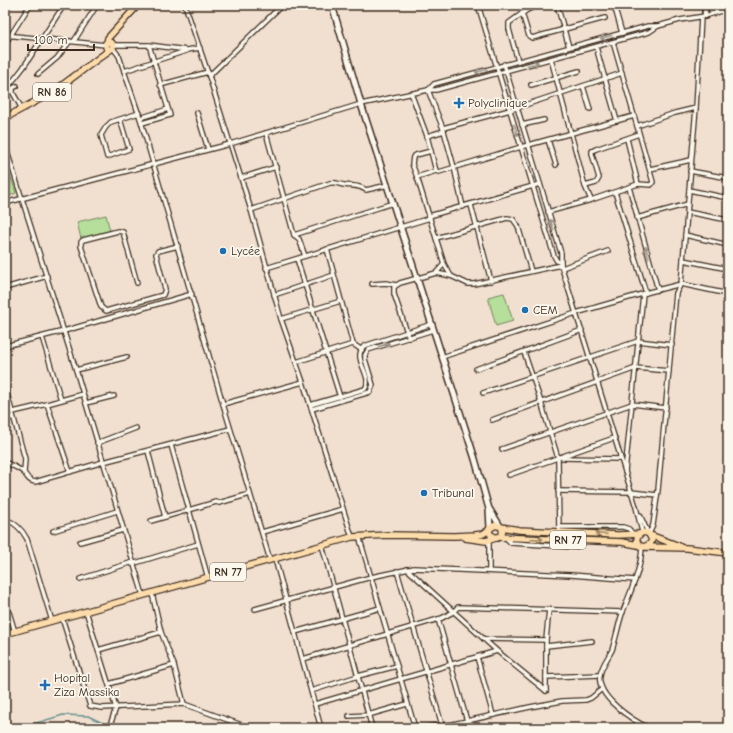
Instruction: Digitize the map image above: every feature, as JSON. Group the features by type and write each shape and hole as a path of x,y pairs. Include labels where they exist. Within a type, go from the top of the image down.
{"main road":[{"name":"RN 86","path":"5,118 53,92 95,61 109,46 116,30 138,5"},
{"path":"332,5 416,278 475,460 489,509 491,535 497,538 502,534 500,527 489,509"},
{"path":"490,529 494,525 500,527"},
{"name":"RN 77","path":"500,527 519,530 559,529 649,534 687,548"},
{"name":"RN 77","path":"5,634 208,578 352,536 478,535 485,533 490,529"},
{"path":"638,533 637,540 642,546 648,546 651,542 651,537 649,534"},
{"name":"RN 77","path":"454,536 488,541 497,538 506,538 626,542 642,546 687,548 728,553"}],"street":[{"path":"5,44 30,5"},
{"path":"5,91 23,68 64,5"},
{"path":"38,74 57,58 72,41 97,5"},
{"path":"185,5 209,74 251,210 281,319 303,382 352,536"},
{"path":"160,84 209,74 282,5"},
{"path":"478,5 554,256 561,265"},
{"path":"518,61 509,29 509,23 522,13 539,5"},
{"path":"557,5 570,47"},
{"path":"614,5 622,33"},
{"path":"649,534 653,525 657,495 676,293 681,284 705,5"},
{"path":"5,203 230,144 362,104 411,93 436,90 649,32 658,26 680,20 703,17 728,9"},
{"path":"522,13 529,36 532,38 605,18"},
{"path":"428,90 434,84 504,64 650,25 658,26"},
{"path":"5,34 109,46 149,45 187,50"},
{"path":"548,212 591,200 638,184 651,185 653,182 613,42"},
{"path":"142,122 170,115 149,45"},
{"path":"109,46 118,54 142,122 230,429 262,532 287,600 321,728"},
{"path":"596,46 617,121"},
{"path":"124,71 187,50 200,48"},
{"path":"551,59 585,186 591,200"},
{"path":"504,64 561,256 561,265 620,459 636,507 649,534"},
{"path":"531,85 579,70"},
{"path":"427,136 443,129 510,110 622,73"},
{"path":"17,86 13,88 13,93 22,109"},
{"path":"583,86 590,109"},
{"path":"428,90 443,129 454,167 463,207"},
{"path":"411,93 427,136 436,171"},
{"path":"637,126 675,113 696,108"},
{"path":"140,118 168,110"},
{"path":"197,112 208,149"},
{"path":"120,119 129,149 107,157 101,135 106,127 111,122 120,119 139,113"},
{"path":"417,177 634,116"},
{"path":"522,125 544,120"},
{"path":"266,133 294,235 299,239 305,256"},
{"path":"585,186 596,183 599,178 592,151 640,134"},
{"path":"627,139 638,184"},
{"path":"548,140 556,165"},
{"path":"5,145 23,198 76,370 132,563 143,595"},
{"path":"431,151 416,155 413,158 412,164 444,264 451,276"},
{"path":"650,169 691,160"},
{"path":"241,178 276,168"},
{"path":"690,171 728,178"},
{"path":"251,210 284,200 330,183 337,182 343,185 358,185 366,190 388,185"},
{"path":"266,268 540,184"},
{"path":"629,188 658,290"},
{"path":"689,190 728,198"},
{"path":"615,192 645,293 638,341 625,474"},
{"path":"294,235 393,203"},
{"path":"637,218 688,204"},
{"path":"472,205 476,227 491,281"},
{"path":"687,212 728,220"},
{"path":"436,238 507,218 515,221 518,226 531,271"},
{"path":"137,283 123,232 118,231 83,240 81,242 101,307 106,311 163,295 165,289 156,254 158,251 178,246"},
{"path":"685,235 728,244"},
{"path":"327,250 353,344 366,353"},
{"path":"372,284 382,282 396,285 436,273 451,276 468,284 474,284 561,265 608,251"},
{"path":"297,258 340,397"},
{"path":"683,260 728,269"},
{"path":"436,273 444,264"},
{"path":"274,295 334,275"},
{"path":"5,288 47,276"},
{"path":"442,357 576,313 681,284 728,294"},
{"path":"396,285 394,292 409,338"},
{"path":"5,346 64,331 192,294"},
{"path":"281,319 342,300"},
{"path":"311,407 363,390 366,387 367,383 360,357 361,350 366,345 432,324"},
{"path":"311,407 370,392 373,385 365,359 366,353 370,350 433,330"},
{"path":"476,369 582,330"},
{"path":"42,337 61,400"},
{"path":"483,393 638,341 672,345"},
{"path":"296,362 353,344"},
{"path":"524,352 533,376 558,458 559,529"},
{"path":"76,370 127,356"},
{"path":"492,420 636,368 669,371"},
{"path":"223,404 303,382"},
{"path":"5,386 25,459 24,472 31,482 230,429"},
{"path":"13,412 83,394"},
{"path":"86,404 114,396"},
{"path":"47,404 70,472"},
{"path":"502,448 632,404 666,408"},
{"path":"5,420 13,417"},
{"path":"97,443 136,428"},
{"path":"509,475 614,438"},
{"path":"171,445 208,578"},
{"path":"148,451 165,517"},
{"path":"558,458 620,459"},
{"path":"5,462 24,472"},
{"path":"558,491 631,492 657,495"},
{"path":"151,521 216,502 219,503 250,494"},
{"path":"636,507 638,533"},
{"path":"262,532 343,509"},
{"path":"53,531 117,511"},
{"path":"5,519 24,531 52,621"},
{"path":"80,542 123,530"},
{"path":"359,536 400,679 416,728 467,721 562,701 586,700 602,689"},
{"path":"488,541 488,571"},
{"path":"80,579 198,544"},
{"path":"322,545 372,728"},
{"path":"642,546 641,561 635,580 623,612 612,650 600,675 602,689 621,712 636,722 649,728"},
{"path":"255,609 397,570 414,568 571,575 635,580"},
{"path":"407,569 497,651 546,690 546,640 549,609"},
{"path":"397,570 442,725"},
{"path":"152,593 161,632 174,665 184,704"},
{"path":"5,599 15,632"},
{"path":"303,659 438,619 453,612 458,607 623,612"},
{"path":"295,632 342,620 380,608"},
{"path":"86,611 116,708 110,728"},
{"path":"62,618 90,706 116,708 184,704 250,728"},
{"path":"438,619 467,721"},
{"path":"98,650 161,632"},
{"path":"484,639 546,640"},
{"path":"546,646 592,641"},
{"path":"315,704 497,651"},
{"path":"477,657 493,715"},
{"path":"109,684 174,665"},
{"path":"311,691 358,676 397,666"},
{"path":"546,677 600,675"},
{"path":"348,716 368,715 408,704"}],"green space":[{"path":"5,160 16,193 5,198"},
{"path":"106,215 110,231 81,239 77,222"},
{"path":"504,293 513,321 496,326 488,297"}],"waterway":[{"path":"20,728 63,715 88,716 113,728"}],"place":[{"name":"Polyclinique","path":"459,103"},
{"name":"Lycée","path":"223,251"},
{"name":"CEM","path":"525,310"},
{"name":"Tribunal","path":"424,493"},
{"name":"Hopital Ziza Massika","path":"45,685"}]}
